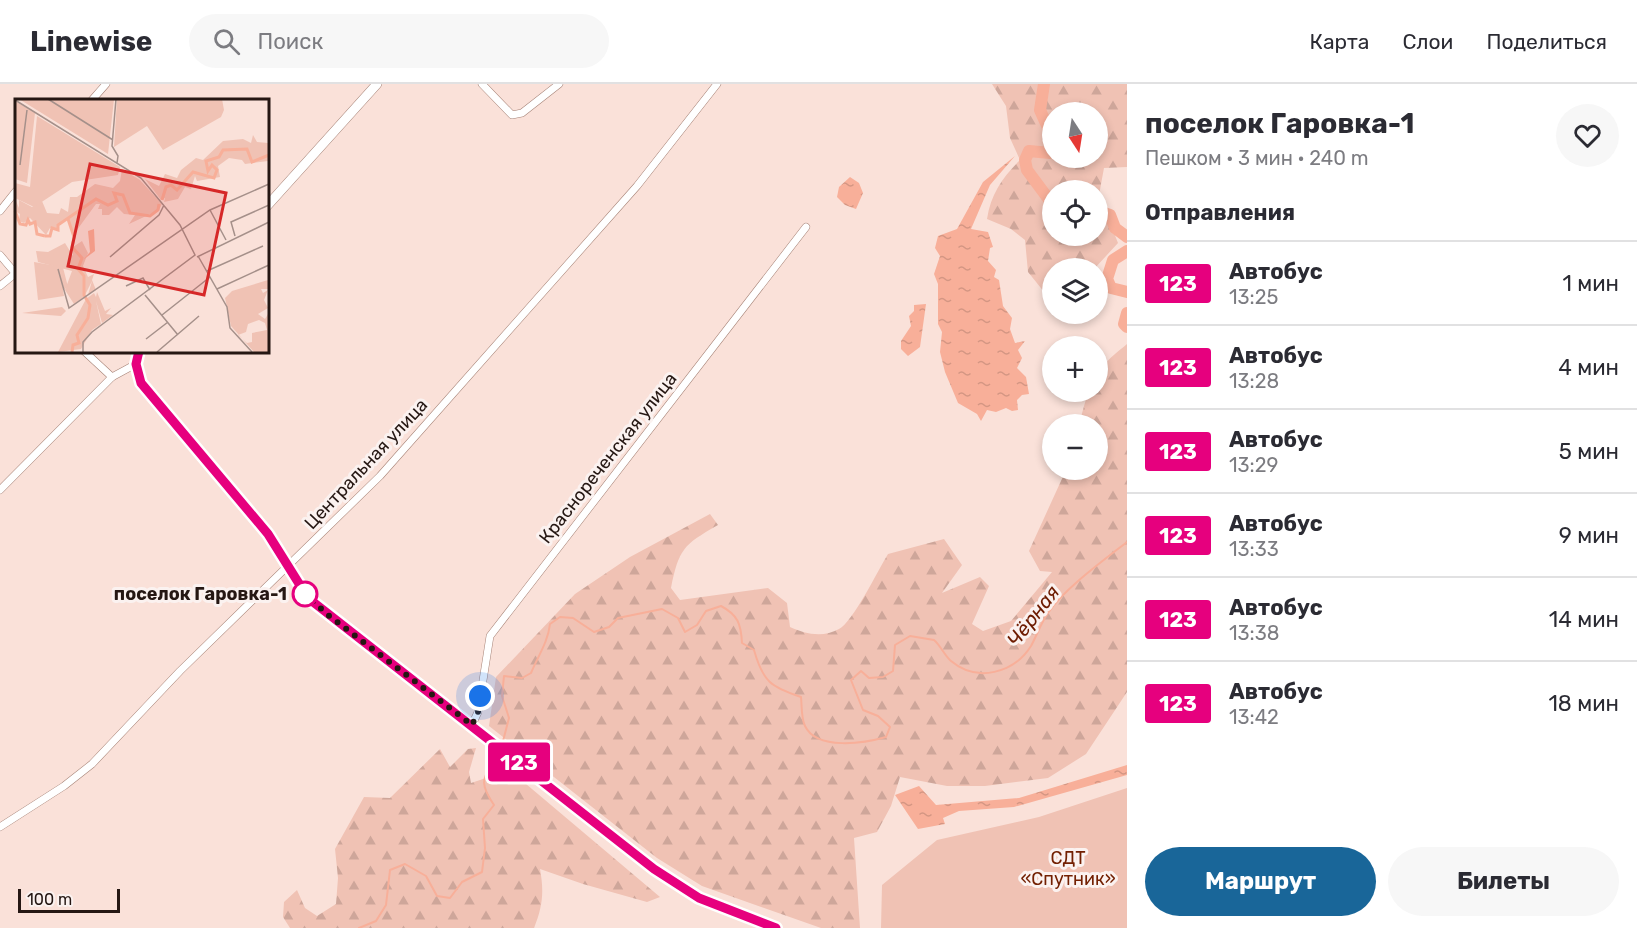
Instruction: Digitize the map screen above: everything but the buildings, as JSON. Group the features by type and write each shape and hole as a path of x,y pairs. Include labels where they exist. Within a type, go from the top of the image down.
{"main road":[{"path":"268,205 377,84"},
{"path":"140,352 136,364 141,383 268,534 308,598 679,886 699,898 776,928"}],"street":[{"path":"93,99 106,84"},
{"path":"482,84 512,115 522,113 559,84"},
{"name":"Центральная улица","path":"0,827 64,786 93,764 180,671 380,477 637,186 717,84"},
{"path":"0,211 15,192"},
{"name":"Краснореченская улица","path":"472,725 478,712 488,645 495,629 806,227"},
{"path":"0,255 15,272"},
{"path":"0,286 15,274"},
{"path":"85,352 112,378"},
{"path":"0,490 112,378 136,364"}],"green space":[{"path":"992,84 1127,84 1127,167 1108,168 1108,102 1042,102 1042,168 1104,168 1102,180 1042,180 1042,246 1108,246 1108,218 1118,243 1104,258 1042,258 1042,289 1028,272 1025,240 1011,229 987,219 998,187 1020,160 1010,138 1006,106"},
{"path":"1127,344 1127,692 1086,754 1048,778 985,786 947,786 900,777 891,806 877,832 854,838 860,928 821,928 702,886 657,858 489,726 496,677 575,594 630,557 710,514 718,525 690,543 680,556 671,588 680,600 768,588 787,603 790,627 808,633 833,632 851,617 888,554 944,539 962,565 942,593 980,577 989,586 972,624 983,631 1011,621 1052,572 1040,571 1029,551 1061,480 1108,480 1108,414 1082,414 1085,402 1108,402 1109,359"},
{"path":"476,748 469,772 471,783 486,778 500,762 660,897 647,902 540,869 542,898 534,928 290,928 283,917 284,902 297,890 305,908 317,916 336,904 338,878 335,849 364,797 390,798 440,749 450,767 468,749"},
{"name":"СДТ «Спутник»","path":"1127,788 1127,928 881,928 882,885 937,840 1039,817"}],"water":[{"path":"1015,156 990,185 971,229 988,232 993,247 990,248 988,261 996,270 994,277 999,280 1003,306 1012,318 1010,329 1015,343 1025,341 1018,350 1022,358 1017,368 1026,377 1029,394 1022,395 1017,400 1018,410 1012,411 1006,408 996,412 987,410 981,421 977,414 958,403 945,372 940,352 942,332 938,324 938,284 934,274 940,256 935,248 938,236 957,229 983,182"},
{"path":"850,177 859,183 863,193 856,209 845,205 837,197 839,187"},
{"path":"926,304 920,347 908,356 901,349 901,341 911,326 909,316 914,311 914,305"},
{"path":"1127,765 1127,775 1014,807 959,811 943,818 945,824 918,829 895,795 919,786 936,805 1019,798"}],"waterway":[{"path":"1042,114 1040,110 1044,84"},
{"path":"1042,152 1029,151 1025,160 1027,170 1042,190"},
{"path":"1108,214 1115,228 1127,237"},
{"path":"1127,251 1113,260 1107,279 1111,288 1127,292"},
{"path":"1127,313 1124,324 1127,327"},
{"name":"Чёрная","path":"502,745 509,718 502,696 504,676 522,678 531,673 545,643 550,624 560,617 573,618 594,632 609,627 618,618 662,609 678,618 685,632 697,625 706,611 721,606 738,621 742,643 754,650 761,669 770,682 782,690 801,697 802,716 811,734 830,742 842,743 886,737 890,727 878,716 863,710 851,680 861,671 869,678 883,677 893,671 895,645 910,636 934,640 951,661 972,672 994,672 1005,668 1024,655 1048,613 1064,594 1127,542"},
{"name":"Чёрная","path":"359,928 376,921 386,905 390,870 405,864 426,876 437,896 450,898 462,882 482,872 485,848 483,819 494,805 488,796 484,782 499,750"}],"bus line":[{"name":"123","path":"139,352 136,364 141,383 268,534 308,598 654,869 699,898 776,928"}],"place":[{"name":"поселок Гаровка-1","path":"305,594"}],"route":[{"path":"305,594 328,615 472,725 478,712 480,696"}]}
